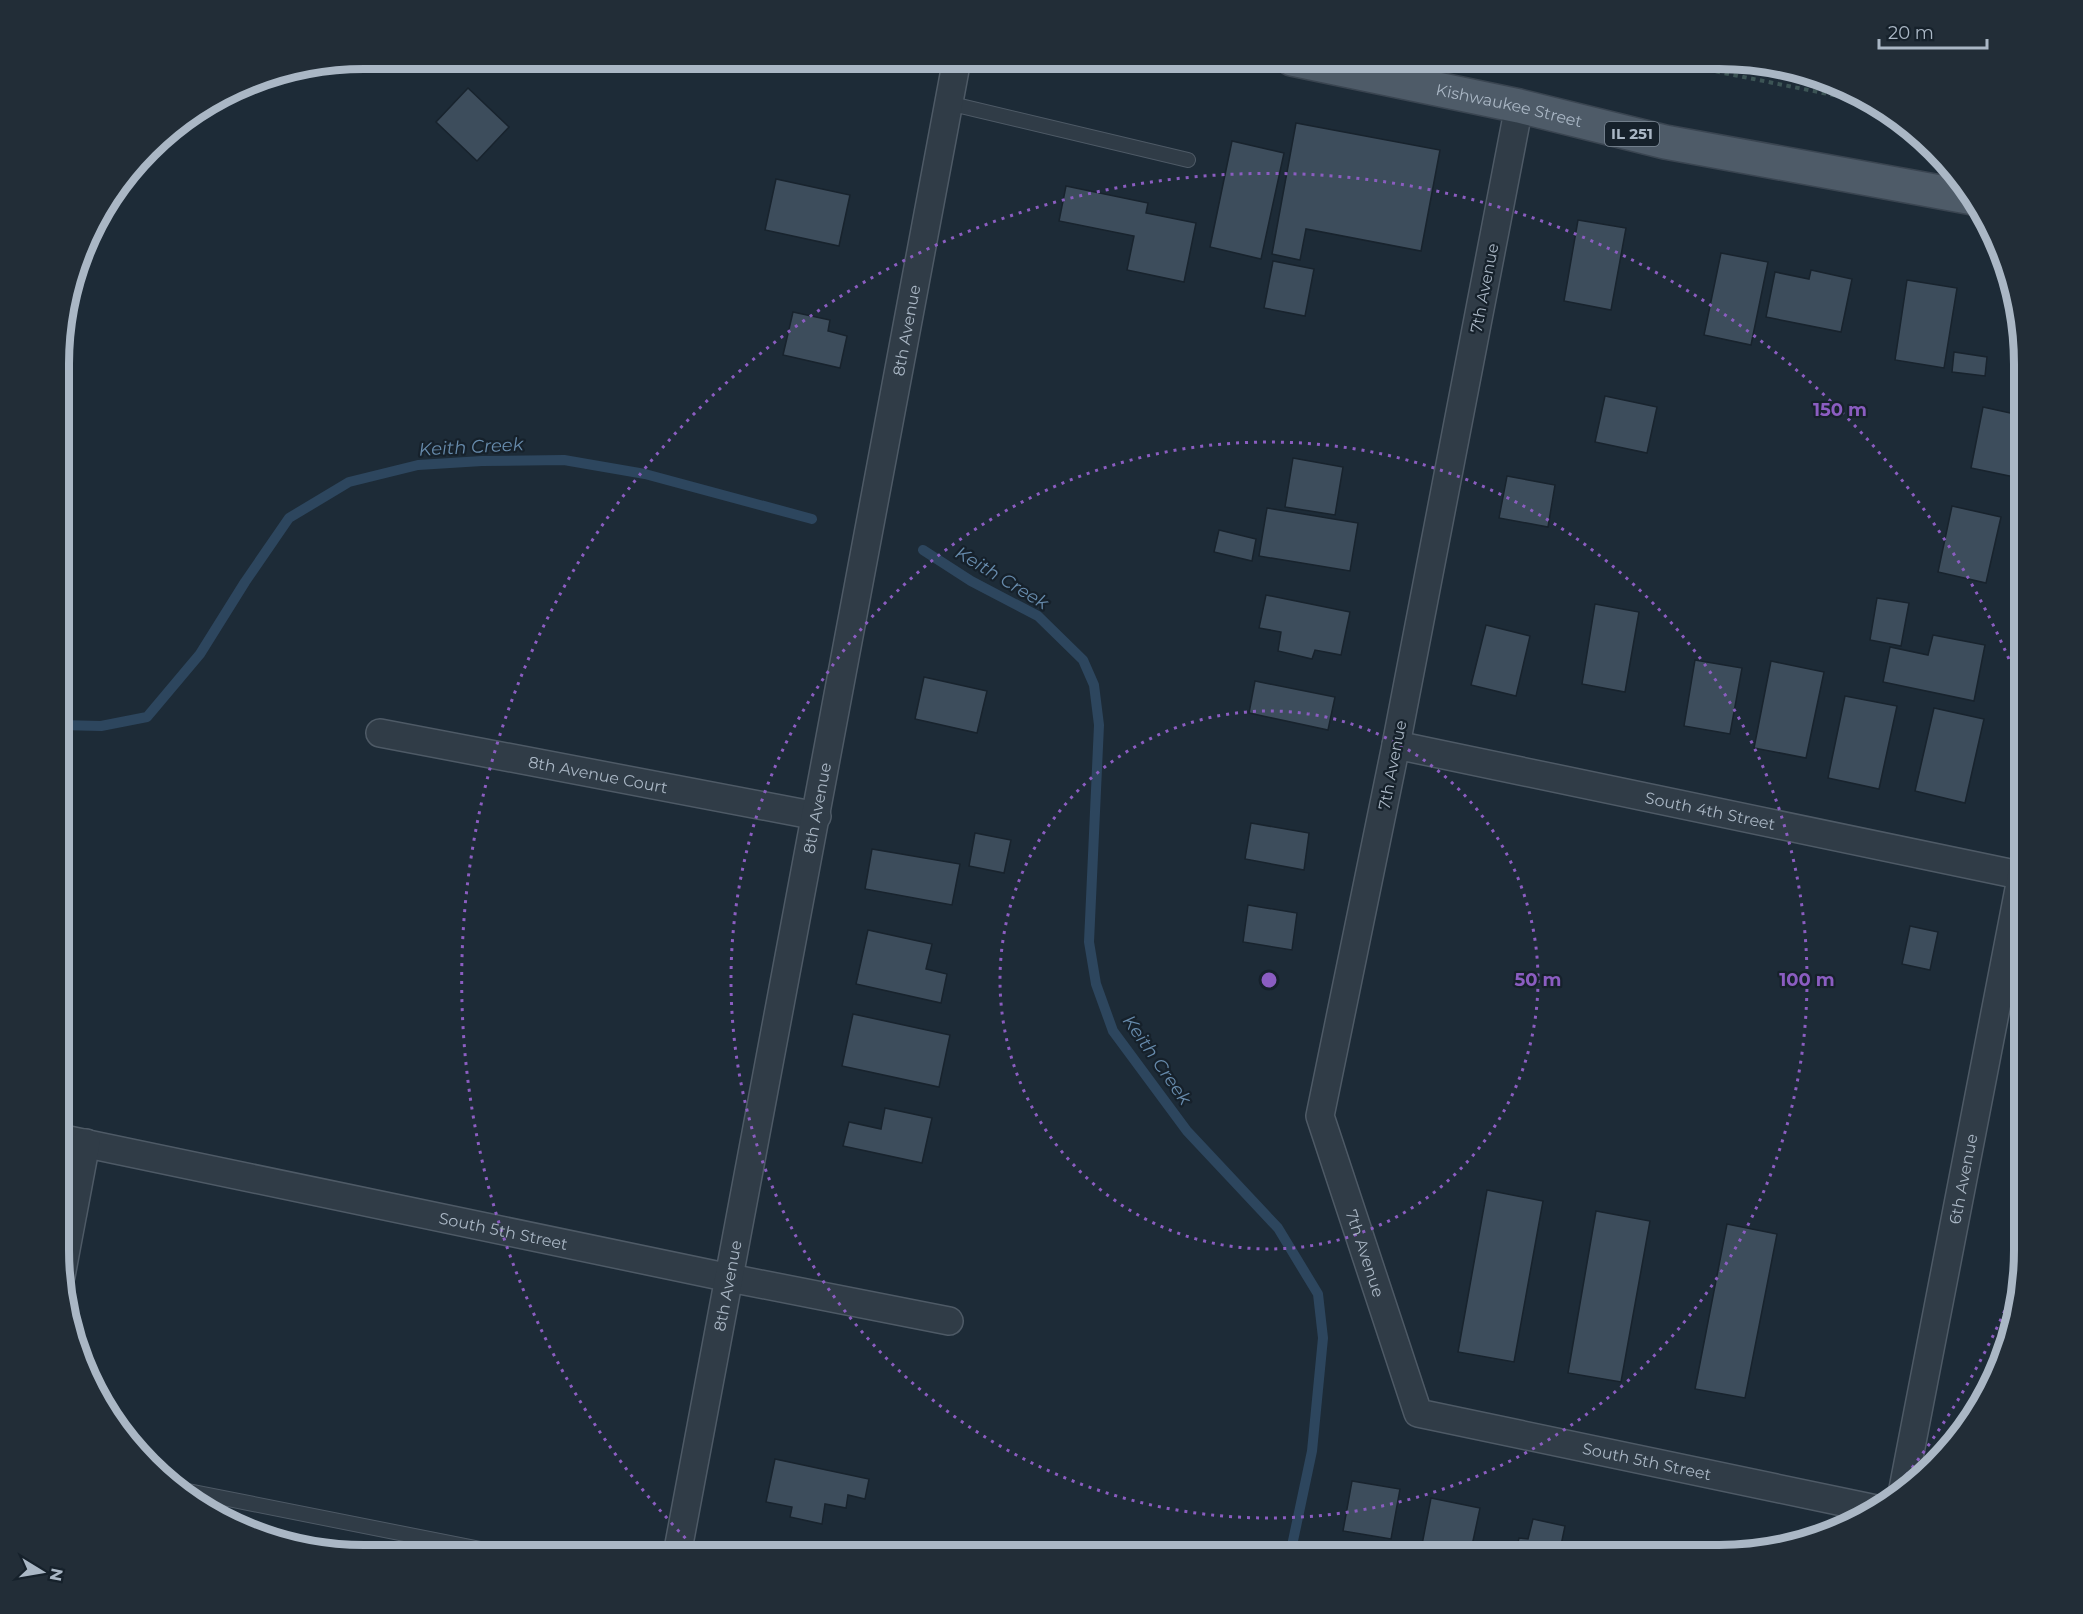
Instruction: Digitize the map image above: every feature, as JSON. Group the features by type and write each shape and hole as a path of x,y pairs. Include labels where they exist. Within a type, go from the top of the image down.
{"main road":[{"name":"Kishwaukee Street","path":"1340,69 1519,106 1665,142 1961,196"}],"street":[{"name":"8th Avenue","path":"679,1545 955,69"},
{"name":"7th Avenue","path":"1418,1413 1320,1116 1396,745 1519,106"},
{"name":"8th Avenue Court","path":"380,733 817,816"},
{"name":"South 4th Street","path":"1396,745 2014,870"},
{"name":"6th Avenue","path":"1905,1479 2014,918"},
{"name":"South 5th Street","path":"69,1140 730,1278 949,1321"},
{"path":"69,1233 86,1143"},
{"name":"South 5th Street","path":"1418,1413 1864,1506"}],"lane":[{"path":"948,103 1188,160"},
{"path":"197,1493 460,1545"}],"path":[{"path":"1704,69 1846,98"}],"building":[{"path":"468,88 509,127 477,161 436,122"},
{"path":"1296,123 1440,150 1421,251 1306,229 1300,260 1272,254"},
{"path":"1232,141 1284,153 1261,259 1210,247"},
{"path":"776,179 850,195 839,246 765,230"},
{"path":"1066,186 1148,203 1146,213 1196,223 1184,282 1127,270 1134,236 1059,221"},
{"path":"1578,220 1626,228 1611,310 1564,301"},
{"path":"1721,253 1768,262 1751,345 1704,335"},
{"path":"1273,261 1314,269 1305,316 1264,308"},
{"path":"1811,270 1852,279 1841,332 1766,317 1775,272 1809,279"},
{"path":"1907,280 1957,288 1944,368 1895,360"},
{"path":"793,312 830,320 828,331 847,336 840,368 783,355"},
{"path":"1954,352 1987,357 1985,376 1952,372"},
{"path":"1605,396 1657,407 1647,453 1595,442"},
{"path":"1983,407 2014,414 2014,477 1971,468"},
{"path":"1293,458 1343,467 1335,515 1285,507"},
{"path":"1507,476 1555,485 1548,527 1499,518"},
{"path":"1952,506 2001,517 1986,583 1938,572"},
{"path":"1267,508 1358,523 1350,571 1259,556"},
{"path":"1219,530 1256,539 1252,561 1214,552"},
{"path":"1266,595 1350,612 1341,655 1315,650 1312,659 1278,651 1281,632 1259,628"},
{"path":"1877,598 1909,603 1901,646 1870,640"},
{"path":"1595,604 1639,612 1625,692 1582,684"},
{"path":"1486,625 1530,636 1516,696 1471,685"},
{"path":"1933,635 1985,645 1974,701 1883,682 1890,647 1928,655"},
{"path":"1695,660 1742,668 1730,734 1684,726"},
{"path":"1771,661 1824,672 1806,758 1754,748"},
{"path":"924,677 987,691 977,733 915,719"},
{"path":"1255,681 1335,697 1328,730 1249,713"},
{"path":"1845,696 1897,706 1879,789 1828,778"},
{"path":"1934,708 1984,719 1965,803 1915,791"},
{"path":"1251,823 1309,833 1304,870 1245,859"},
{"path":"975,833 1011,840 1004,873 969,866"},
{"path":"872,849 960,864 952,905 865,889"},
{"path":"1248,905 1297,913 1292,950 1243,942"},
{"path":"1910,926 1938,932 1930,970 1902,964"},
{"path":"868,930 932,944 926,969 947,974 941,1003 856,984"},
{"path":"853,1014 950,1035 939,1087 842,1066"},
{"path":"885,1108 932,1118 922,1163 843,1146 849,1122 881,1129"},
{"path":"1487,1190 1543,1201 1514,1362 1458,1352"},
{"path":"1596,1211 1650,1221 1621,1382 1568,1373"},
{"path":"1727,1224 1777,1234 1745,1398 1695,1389"},
{"path":"775,1459 869,1479 865,1499 848,1495 846,1508 825,1504 822,1524 790,1517 792,1507 766,1502"},
{"path":"1352,1481 1400,1489 1391,1539 1343,1531"},
{"path":"1431,1498 1480,1508 1472,1545 1422,1545"},
{"path":"1533,1519 1565,1526 1561,1545 1517,1545 1519,1538 1528,1539"},
{"path":"797,1542 816,1545 797,1545"}],"waterway":[{"name":"Keith Creek","path":"69,725 101,726 147,717 200,654 289,518 349,482 418,465 482,461 564,460 645,474 812,519"},
{"name":"Keith Creek","path":"923,550 971,581 1038,616 1083,660 1094,685 1099,725 1089,942 1096,984 1113,1031 1187,1131 1278,1228 1318,1294 1323,1338 1312,1451 1292,1545"}]}
